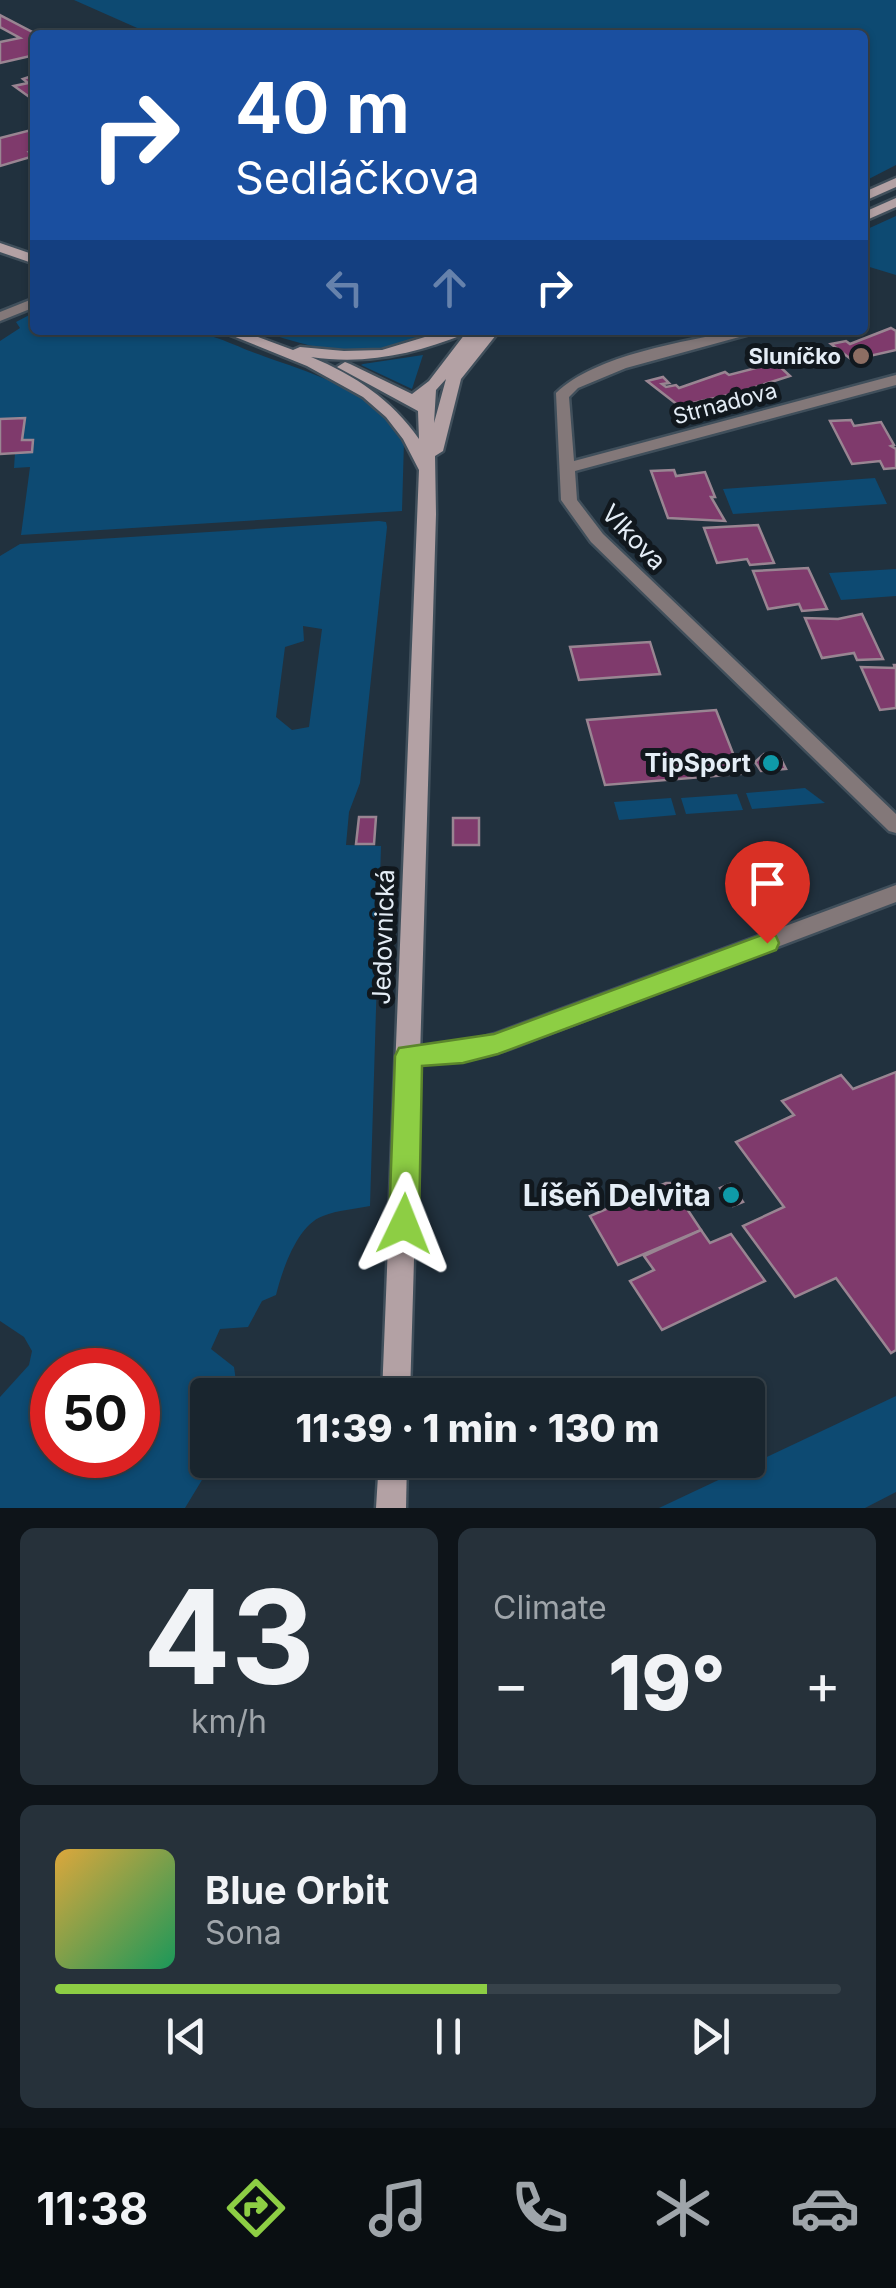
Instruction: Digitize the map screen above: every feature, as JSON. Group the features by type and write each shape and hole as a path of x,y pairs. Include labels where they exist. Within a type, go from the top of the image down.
{"main road":[{"path":"868,195 896,182"},
{"path":"868,215 896,202"},
{"path":"0,247 30,258"},
{"path":"238,335 360,388 423,410"},
{"path":"268,346 343,358 376,357 410,350 448,335"},
{"name":"Jedovnická","path":"397,1378 427,482 423,410 429,391 456,348 472,335"},
{"name":"Jedovnická","path":"427,482 449,389 470,354 488,335"},
{"path":"268,346 340,365 423,410"},
{"path":"360,388 401,423 412,439 427,482"},
{"path":"391,1508 392,1478"}],"street":[{"path":"0,318 30,304"},
{"name":"Vlkova","path":"738,335 593,372 566,386 560,396 570,500 597,538 896,826"},
{"name":"Strnadova","path":"566,468 896,380"},
{"path":"409,1056 463,1052 498,1044 896,893"}],"shaded area":[{"path":"74,0 896,0 896,165 868,179 868,30 142,30"},
{"path":"896,216 896,275 868,267 868,229"},
{"path":"30,315 30,335 206,335 339,385 379,409 404,441 402,511 21,535 30,467 14,468 15,453 33,440 22,440 24,418 0,419 0,341 20,328 16,322"},
{"path":"274,335 432,335 397,349 374,352 304,344"},
{"path":"423,355 412,389 361,365 363,364"},
{"path":"875,478 887,504 733,514 723,489"},
{"path":"379,521 386,522 387,527 360,783 349,812 346,845 381,846 370,1206 335,1212 314,1221 292,1250 276,1295 262,1301 248,1327 220,1329 211,1349 234,1367 236,1378 190,1378 190,1478 203,1478 185,1508 0,1508 0,1397 30,1360 30,1478 160,1478 160,1348 30,1348 24,1337 0,1321 0,556 20,544","holes":["303,626 322,629 309,727 292,730 276,717 285,647 304,641"]},
{"path":"896,569 896,596 841,600 829,573"},
{"path":"805,788 825,803 752,809 746,793"},
{"path":"737,794 743,810 686,814 681,798"},
{"path":"671,798 676,815 619,820 614,802"},
{"path":"896,1396 896,1492 865,1508 659,1508 722,1478 765,1478 765,1458"}],"building":[{"path":"0,15 30,31 30,56 0,63 0,42 20,38 0,27"},
{"path":"30,77 30,97 14,86 28,83 23,79"},
{"path":"30,130 30,157 0,166 0,138"},
{"path":"891,328 896,331 896,350 852,360 831,344 850,344"},
{"path":"763,351 790,376 746,390 751,394 733,399 728,395 679,406 647,381 663,377 669,383 662,384 666,387 679,388 725,372 729,375 760,367 756,364 765,362 749,355"},
{"path":"25,418 22,440 33,440 32,452 0,454 0,419"},
{"path":"851,420 854,426 881,422 896,449 896,468 884,469 880,461 852,464 830,421"},
{"path":"674,470 676,476 705,472 715,497 711,497 725,521 668,518 651,471"},
{"path":"758,525 774,563 750,565 747,559 717,563 704,528"},
{"path":"808,568 827,609 802,611 799,604 768,609 753,571"},
{"path":"862,614 883,659 857,660 854,653 822,658 805,618 838,619"},
{"path":"650,642 660,674 579,680 570,647"},
{"path":"896,665 896,708 880,710 861,667 895,668"},
{"path":"716,710 741,774 605,785 587,720"},
{"name":"TipSport","path":"764,754 780,757 786,769 761,771 755,762"},
{"path":"359,817 376,817 374,844 356,844"},
{"path":"453,818 479,818 479,845 453,845"},
{"path":"896,1072 896,1350 891,1353 836,1278 795,1297 743,1226 784,1207 736,1142 794,1115 782,1101 841,1075 853,1089"},
{"path":"670,1183 701,1230 618,1265 590,1216"},
{"name":"Líšeň Delvita","path":"730,1184 743,1202 733,1206 720,1188"},
{"path":"701,1230 710,1243 731,1234 765,1281 662,1330 630,1281 654,1270 644,1256"}],"place":[{"name":"Sluníčko","path":"861,356"},
{"name":"TipSport","path":"771,763"},
{"name":"Líšeň Delvita","path":"731,1195"}],"route":[{"path":"404,1224 409,1056 463,1052 498,1044 767,943"}]}
